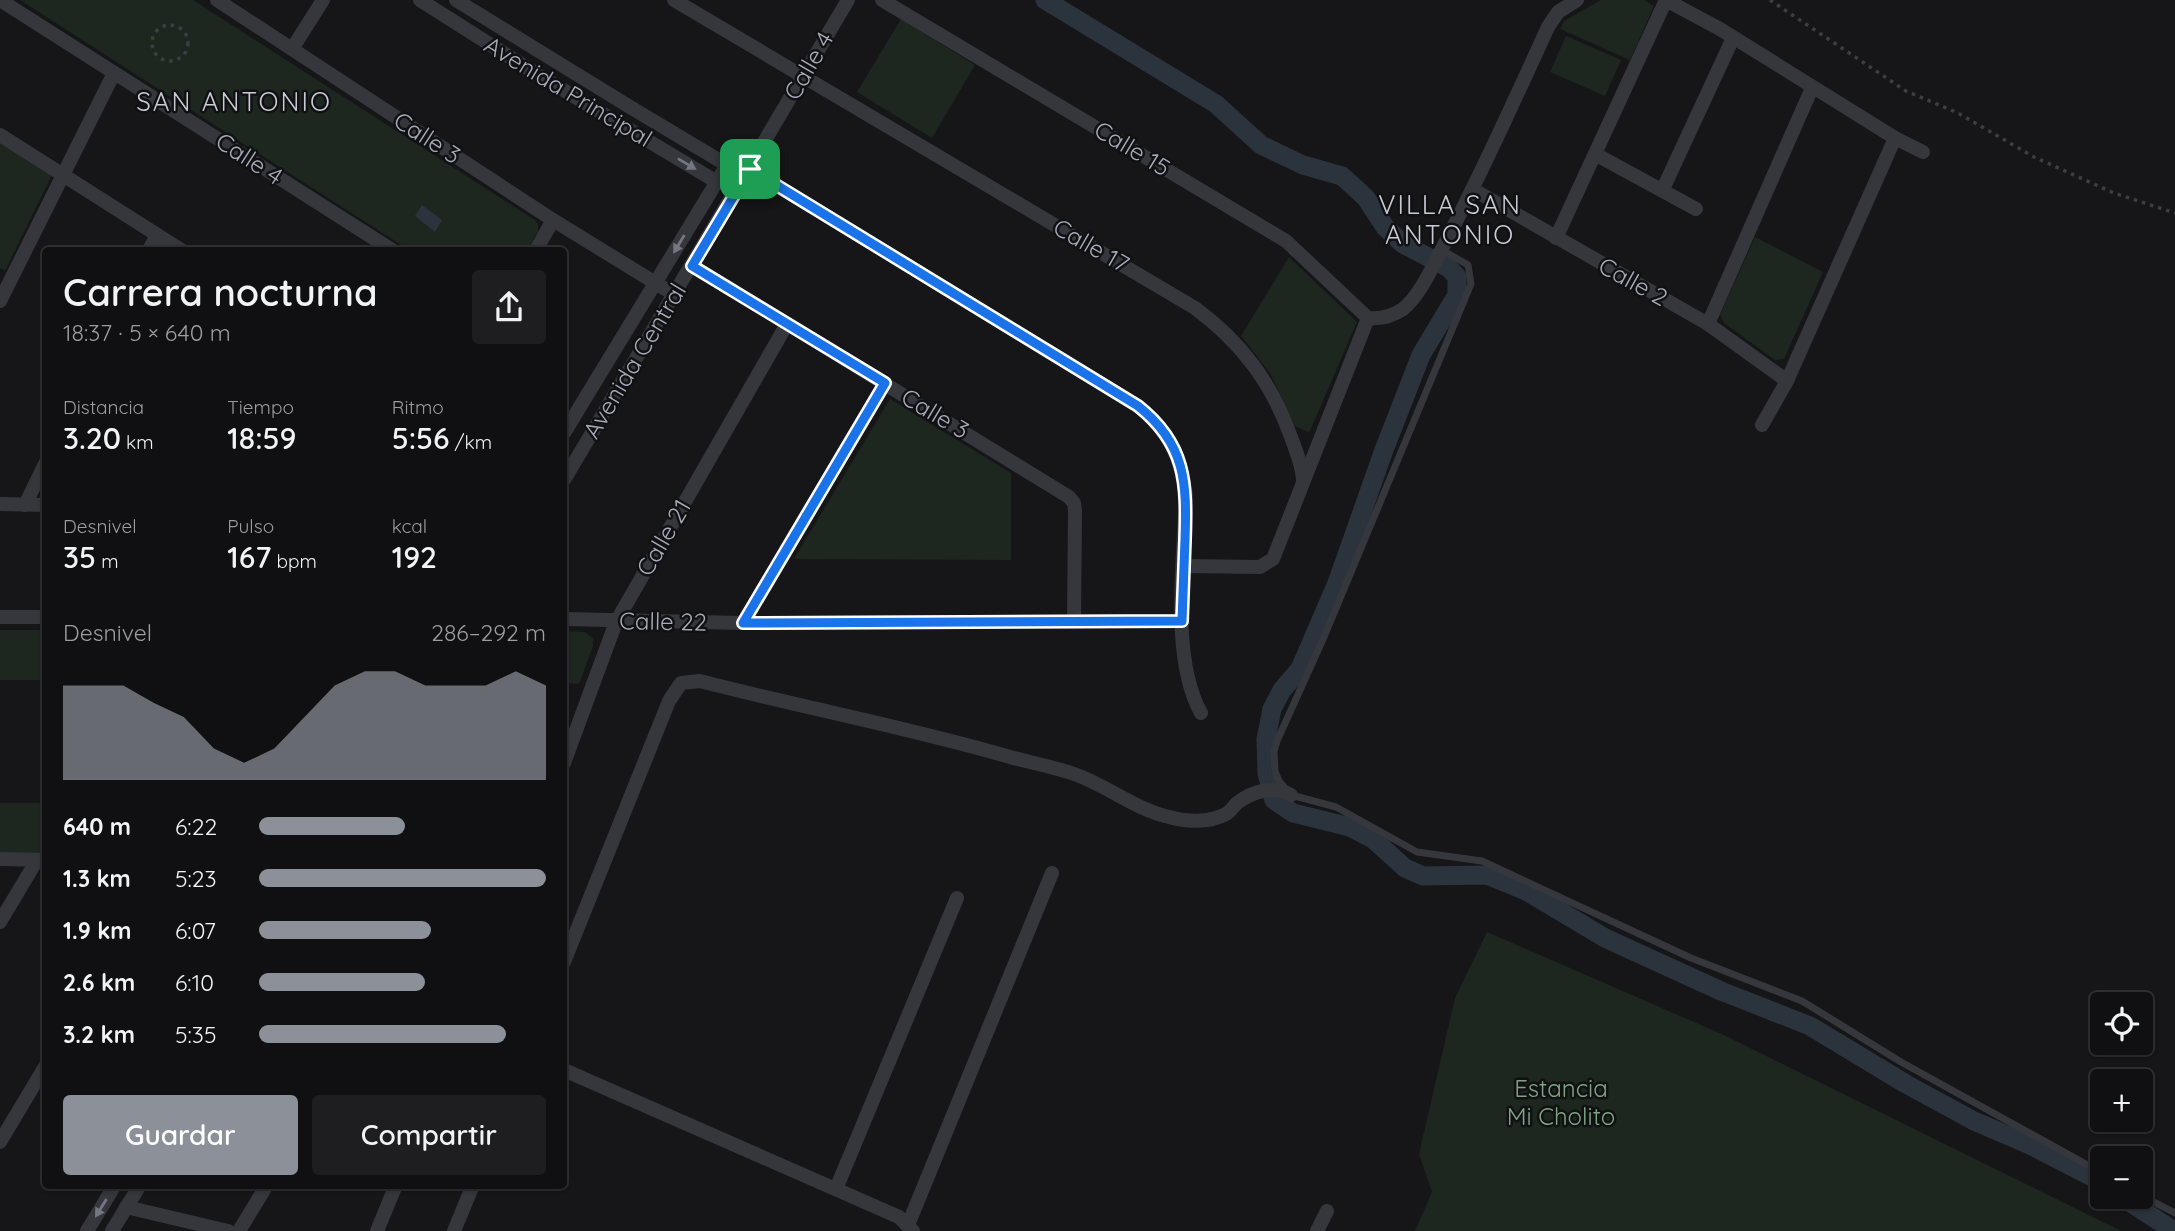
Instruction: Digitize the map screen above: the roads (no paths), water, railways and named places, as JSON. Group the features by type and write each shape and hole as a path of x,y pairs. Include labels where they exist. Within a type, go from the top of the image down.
{"street":[{"name":"Calle 4","path":"0,0 387,247"},
{"name":"Calle 3","path":"217,0 554,220 675,295"},
{"path":"292,49 323,0"},
{"name":"Avenida Principal","path":"420,0 535,73 717,182"},
{"name":"Avenida Principal","path":"456,0 727,165 750,169"},
{"name":"Calle 17","path":"674,0 1209,318 1247,354 1275,398 1299,455 1303,484"},
{"name":"Calle 4","path":"750,169 848,0"},
{"name":"Calle 15","path":"882,0 1286,241 1368,318"},
{"path":"1184,566 1251,567 1270,563 1276,555 1368,318 1383,317 1404,308 1419,289 1474,190 1548,27 1558,12 1577,0"},
{"path":"1556,238 1666,0 1720,29 1812,88 1923,152"},
{"path":"1663,189 1733,38"},
{"path":"0,300 114,73"},
{"path":"1708,324 1812,88"},
{"path":"0,135 176,247"},
{"path":"1762,425 1787,381 1895,138"},
{"path":"1595,154 1696,209"},
{"name":"Avenida Central","path":"567,428 727,165"},
{"path":"750,169 1138,406 1154,419 1168,436 1182,469 1186,495 1182,621 1187,680 1200,713"},
{"name":"Avenida Central","path":"567,475 750,169"},
{"name":"Calle 2","path":"1474,190 1708,324 1787,381"},
{"path":"538,247 554,220"},
{"path":"151,247 157,235"},
{"name":"Calle 3","path":"692,266 1064,493 1074,503 1074,621"},
{"name":"Calle 21","path":"567,755 616,622 788,324"},
{"path":"743,623 885,383"},
{"path":"25,505 42,470"},
{"path":"0,505 42,505"},
{"path":"0,617 42,617"},
{"name":"Calle 22","path":"567,620 743,623 1182,621"},
{"path":"567,955 669,701 681,682 700,681 957,741 1078,775 1149,812 1185,821 1207,820 1227,814 1252,794 1273,789 1291,795"},
{"path":"0,859 41,860"},
{"path":"0,922 41,860"},
{"path":"567,1071 899,1217 911,1228 1052,873"},
{"path":"836,1189 957,898"},
{"path":"0,1142 42,1072"},
{"path":"87,1231 113,1189"},
{"path":"112,1231 137,1189"},
{"path":"239,1231 265,1189"},
{"path":"377,1231 394,1189"},
{"path":"454,1231 471,1189"},
{"path":"126,1207 228,1231"},
{"path":"1317,1231 1327,1211"}],"lane":[{"path":"1441,251 1468,265 1471,284 1324,637 1277,741 1274,751 1275,771 1279,780 1291,795 1336,807 1417,852 1482,861 1691,958 1802,1001 1901,1062 2090,1166"},
{"path":"2153,1202 2175,1213"}],"waterway":[{"path":"1045,0 1216,104 1261,145 1303,165 1342,176 1366,198 1385,227 1403,244 1449,268 1457,277 1457,295 1421,355 1337,583 1300,669 1282,690 1272,709 1266,739 1267,773 1274,800 1293,813 1350,827 1373,839 1405,868 1423,876 1487,875 1526,891 1605,938 1721,991 1810,1026 1974,1121 2030,1145 2090,1176"},
{"path":"2140,1209 2174,1231"}],"district":[{"name":"SAN ANTONIO","path":"234,102"},
{"name":"VILLA SAN ANTONIO","path":"1450,220"}],"park label":[{"name":"Estancia Mi Cholito","path":"1561,1103"}]}
